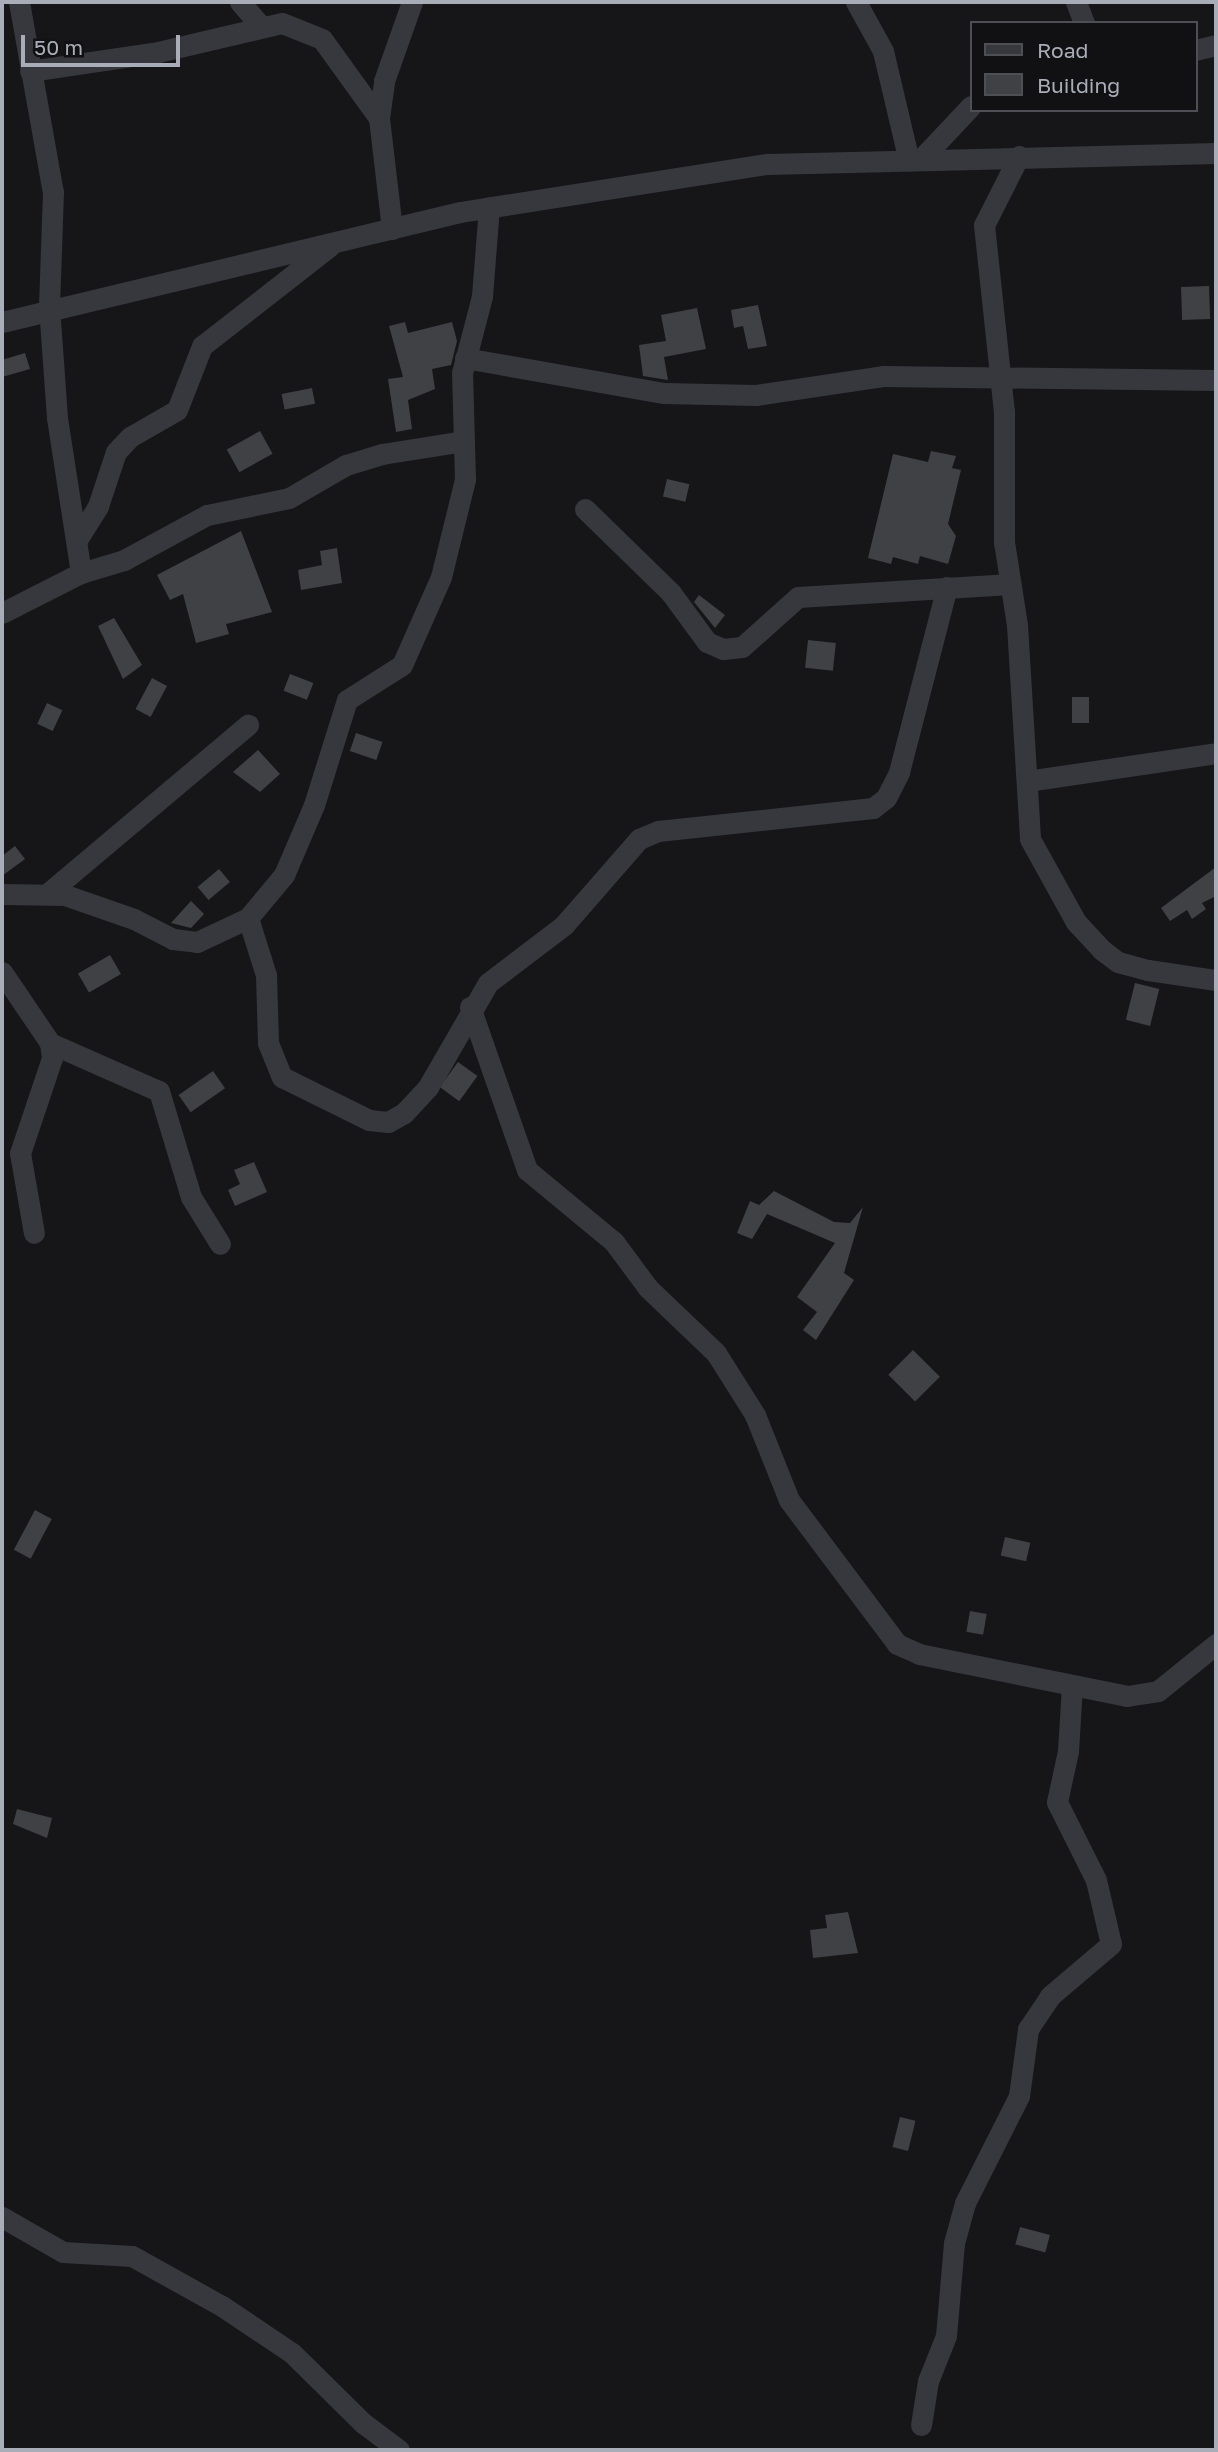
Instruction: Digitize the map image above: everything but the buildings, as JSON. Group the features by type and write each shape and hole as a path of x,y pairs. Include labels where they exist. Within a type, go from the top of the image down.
{"street":[{"path":"19,2 53,192 49,306 57,418 81,573"},
{"path":"240,2 260,25"},
{"path":"392,229 379,118 384,80 412,2"},
{"path":"856,2 883,51 915,157"},
{"path":"1076,2 1083,21"},
{"path":"30,71 158,52 260,25 282,23 322,39 379,118"},
{"path":"1197,50 1216,45"},
{"path":"915,157 970,107"},
{"path":"2,321 49,306 489,207 768,164 915,157 1216,153"},
{"path":"1019,156 984,225 1001,375 1004,542 1011,584 1032,844 1076,922 1102,950 1148,970 1216,980"},
{"path":"2,894 47,894 104,907 185,942 215,937 248,918 284,875 301,841 347,700 379,684 402,665 428,616 462,495 465,358 482,296 489,207"},
{"path":"77,540 98,506 117,452 130,437 177,410 202,346 334,243"},
{"path":"465,358 664,393 757,395 884,376 1001,375 1216,380"},
{"path":"2,613 81,573 124,560 207,515 289,498 346,465 420,445 463,441"},
{"path":"585,509 671,593 707,642 723,649 742,646 798,597 1011,584"},
{"path":"248,918 266,975 268,1043 278,1070 286,1082 369,1120 388,1122 421,1096 470,1007 488,984 564,925 644,836 873,808 886,798 899,772 947,587"},
{"path":"47,894 248,725"},
{"path":"1027,781 1216,753"},
{"path":"2,972 50,1043 51,1072 20,1153 34,1233"},
{"path":"470,1007 527,1170 614,1242 648,1288 716,1353 755,1415 789,1500 897,1644 919,1654 1127,1696 1158,1690 1216,1644"},
{"path":"50,1043 159,1091 191,1198 220,1244"},
{"path":"921,2425 928,2381 946,2336 954,2243 965,2203 1019,2096 1028,2029 1050,1996 1111,1944 1096,1880 1058,1802 1068,1751 1072,1686"},
{"path":"2,2217 63,2252 132,2256 200,2293 292,2353 363,2423 400,2450"}]}
